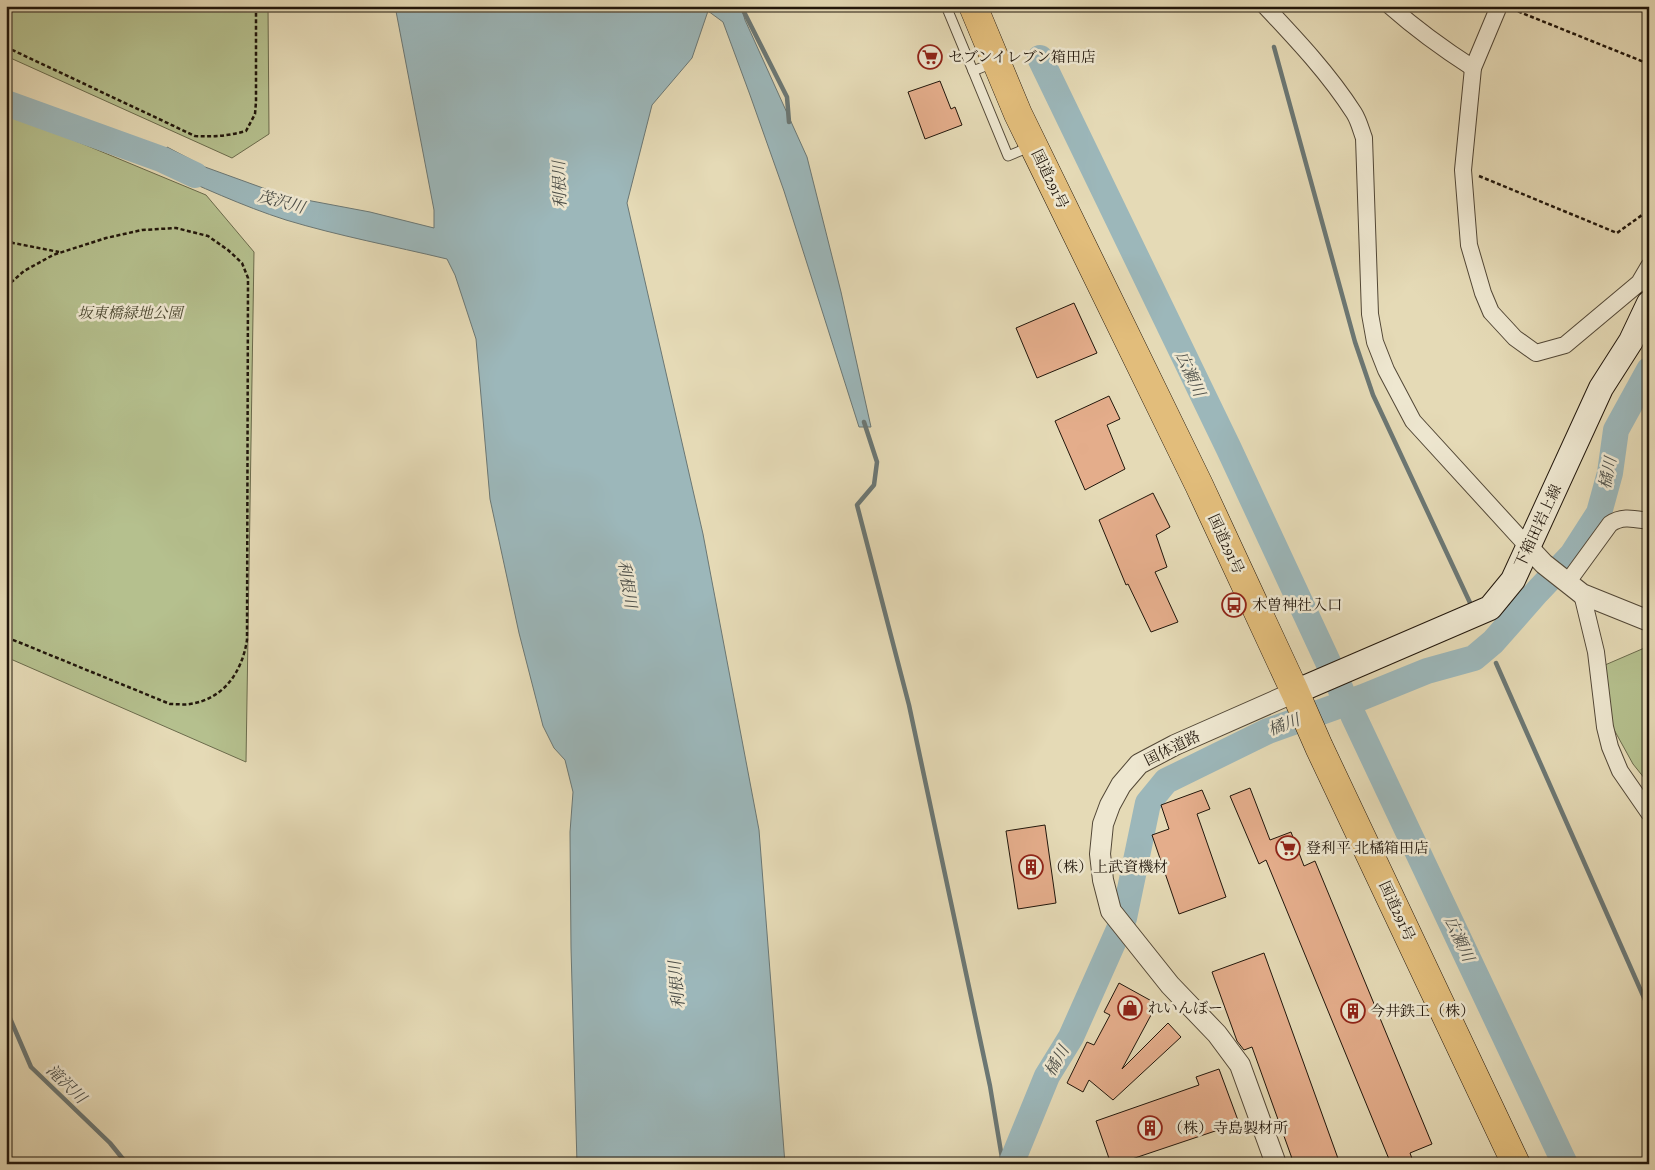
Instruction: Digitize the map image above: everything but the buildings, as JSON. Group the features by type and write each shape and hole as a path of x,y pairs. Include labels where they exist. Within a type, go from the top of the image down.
{"highway":[{"name":"国道291号","path":"974,6 984,67 1018,114 1199,485 1319,747 1516,1164"}],"main road":[{"name":"下箱田岩上線","path":"1298,700 1321,682 1350,668 1490,608 1536,556 1601,388 1631,341 1649,303"}],"street":[{"path":"1265,6 1296,39 1330,81 1355,115 1364,138 1367,172 1368,292 1370,314 1375,342 1386,370 1414,421 1536,556 1571,586 1649,622"},
{"path":"1390,6 1456,58 1474,68"},
{"path":"1498,6 1474,68 1463,170 1469,245 1483,293 1491,312 1515,338 1536,354 1565,345 1639,283 1649,266"},
{"path":"1571,586 1610,524 1616,520 1626,518 1649,521"},
{"path":"1571,586 1596,652 1605,727 1610,747 1620,771 1649,813"},
{"name":"国体道路","path":"1276,1164 1240,1065 1228,1047 1170,985 1111,910 1102,880 1100,854 1103,824 1110,805 1121,785 1139,764 1175,745 1298,700"}],"lane":[{"path":"946,6 984,67"}],"path":[{"path":"6,47 194,136 213,137 231,135 246,132 254,114 256,102 256,6"},
{"path":"1506,6 1649,64"},
{"path":"1463,170 1617,233 1649,210"},
{"path":"6,288 24,270 53,255 106,238 142,230 176,228 208,236 242,263 248,278 247,640 244,658 234,677 213,697 190,704 170,704 6,637"},
{"path":"6,238 13,243 61,253"}],"green space":[{"path":"6,6 268,6 269,134 232,158 6,56"},
{"name":"坂東橋緑地公園","path":"6,112 206,195 254,252 246,762 6,657"},
{"path":"1649,646 1649,784 1633,764 1612,726 1605,665"}],"water":[{"name":"利根川","path":"395,6 741,6 745,20 807,157 841,292 871,427 859,427 784,191 750,95 723,22 708,11 692,58 652,105 627,203 703,534 759,830 785,1164 577,1164 571,948 570,832 573,792 565,760 554,748 543,726 519,633 490,499 476,339 455,275 447,259 286,220 237,202 158,168 167,147 205,167 285,196 370,212 434,228 434,210"}],"waterway":[{"path":"741,6 787,97 789,122"},
{"path":"1274,47 1355,342 1373,395 1472,607"},
{"name":"広瀬川","path":"1040,58 1229,449 1341,690"},
{"name":"茂沢川","path":"6,103 161,159 195,175"},
{"name":"橘川","path":"1011,1164 1047,1076 1071,1037 1124,918 1148,803 1166,781 1268,731 1363,697 1427,671 1474,658 1493,642 1572,555 1599,513 1610,473 1616,430 1649,370"},
{"path":"864,422 877,462 874,485 857,505 909,705 990,1086 1003,1164"},
{"path":"1496,663 1649,1009"},
{"name":"広瀬川","path":"1353,715 1565,1164"},
{"name":"滝沢川","path":"6,1009 31,1067 110,1143 127,1164"}],"place":[{"name":"セブンイレブン箱田店","path":"930,57"},
{"name":"木曽神社入口","path":"1234,605"},
{"name":"登利平 北橘箱田店","path":"1288,848"},
{"name":"（株）上武資機材","path":"1031,867"},
{"name":"れいんぼー","path":"1130,1008"},
{"name":"今井鉄工（株）","path":"1353,1011"},
{"name":"（株）寺島製材所","path":"1150,1128"}]}
